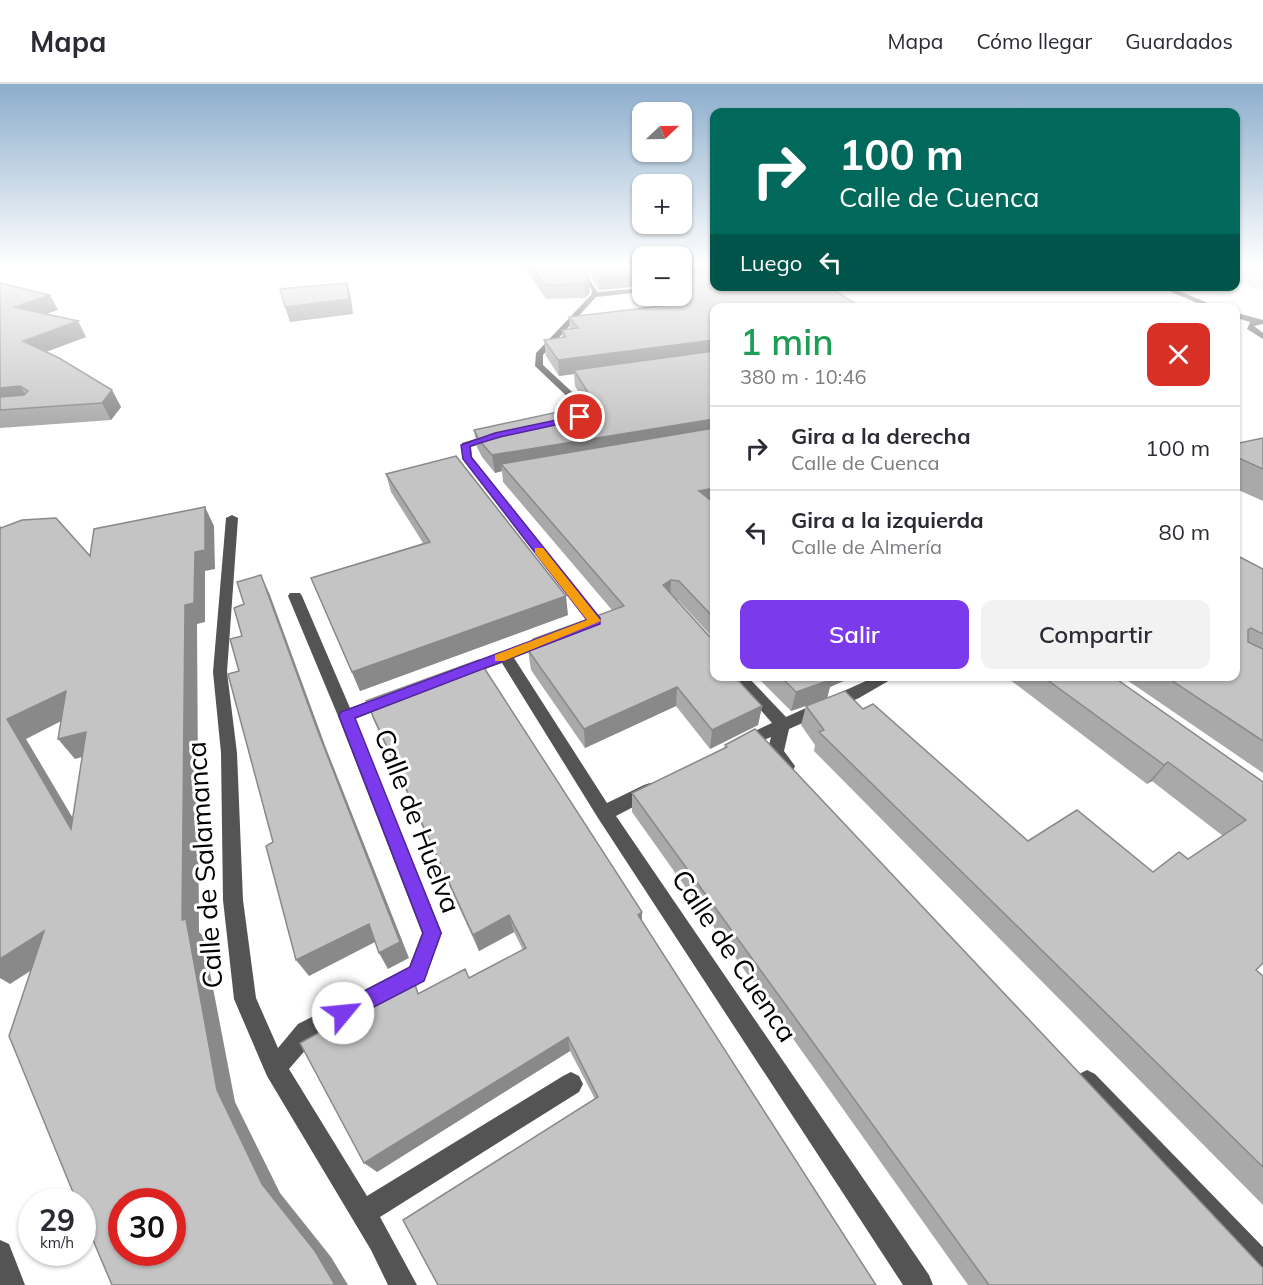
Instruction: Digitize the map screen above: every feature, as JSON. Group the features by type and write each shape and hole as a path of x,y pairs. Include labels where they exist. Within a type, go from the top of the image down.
{"street":[{"path":"566,422 580,417 582,411 580,404 565,382 539,366 539,355 571,320"},
{"path":"1260,322 1250,327 1263,337"},
{"path":"452,676 595,621 467,457 466,445 509,433"},
{"path":"483,480 495,478"},
{"name":"Calle de Salamanca","path":"232,518 220,672 228,753 233,900 244,999 275,1068 363,1213 403,1285"},
{"name":"Calle de Huelva","path":"275,1068 306,1032 417,974 432,933 346,716 295,596"},
{"name":"Calle de Cuenca","path":"505,656 604,813 919,1285"},
{"path":"743,681 782,723"},
{"path":"730,750 782,723 855,696 881,681"},
{"path":"346,716 399,696"},
{"path":"782,723 775,753 800,780"},
{"path":"604,813 667,782"},
{"path":"1073,1066 1263,1266"},
{"path":"363,1213 571,1084"},
{"path":"0,1253 11,1285"}],"building":[{"path":"0,320 74,320 78,321 23,341 59,358 112,390 102,403 0,410 0,397 24,395 28,391 20,386 0,388"},
{"path":"571,320 710,320 710,341 558,360 544,340 566,337 562,330 578,328"},
{"path":"710,352 710,420 492,455 474,430 595,404 574,370"},
{"path":"710,429 710,489 699,491 710,500 710,614 679,581 671,580 663,585 710,636 710,681 739,681 762,706 712,730 677,687 584,729 528,650 533,639 624,606 501,464"},
{"path":"1263,438 1263,469 1240,459 1240,443"},
{"path":"456,456 566,596 352,672 311,578 430,542 386,474"},
{"path":"205,507 205,550 195,552 194,603 185,605 182,920 186,919 217,1090 262,1184 315,1251 335,1285 112,1285 96,1247 96,1188 71,1188 9,1036 44,931 0,959 0,527 22,520 56,518 90,556 94,529","holes":["66,691 58,739 86,732 71,829 7,719"]},
{"path":"1240,557 1263,569 1263,634 1251,628 1248,630 1248,642 1263,649 1263,741 1173,681 1240,681"},
{"path":"261,575 317,729 400,942 379,953 369,924 296,960 266,846 273,842 228,674 239,671 230,639 242,636 234,608 244,604 237,582"},
{"path":"479,660 642,912 638,915 876,1285 438,1285 403,1220 598,1097 568,1037 364,1163 300,1043 414,981 418,994 465,969 469,978 526,948 509,915 473,935 366,701"},
{"path":"785,681 827,681 796,692"},
{"path":"1049,681 1119,681 1263,782 1263,963 1256,970 1263,976 1263,1167 819,732 824,730 806,706 845,691 863,709 873,704 1028,841 1077,810 1153,872 1179,852 1188,859 1246,820 1168,762 1164,765"},
{"path":"755,729 1263,1268 1263,1285 989,1285 632,793 727,747 725,745"}],"slow traffic":[{"path":"499,658 595,621 539,550"}],"route":[{"path":"343,1013 417,974 432,933 346,716 595,621 475,468 467,457 466,445 498,435 566,422 580,417"}]}
